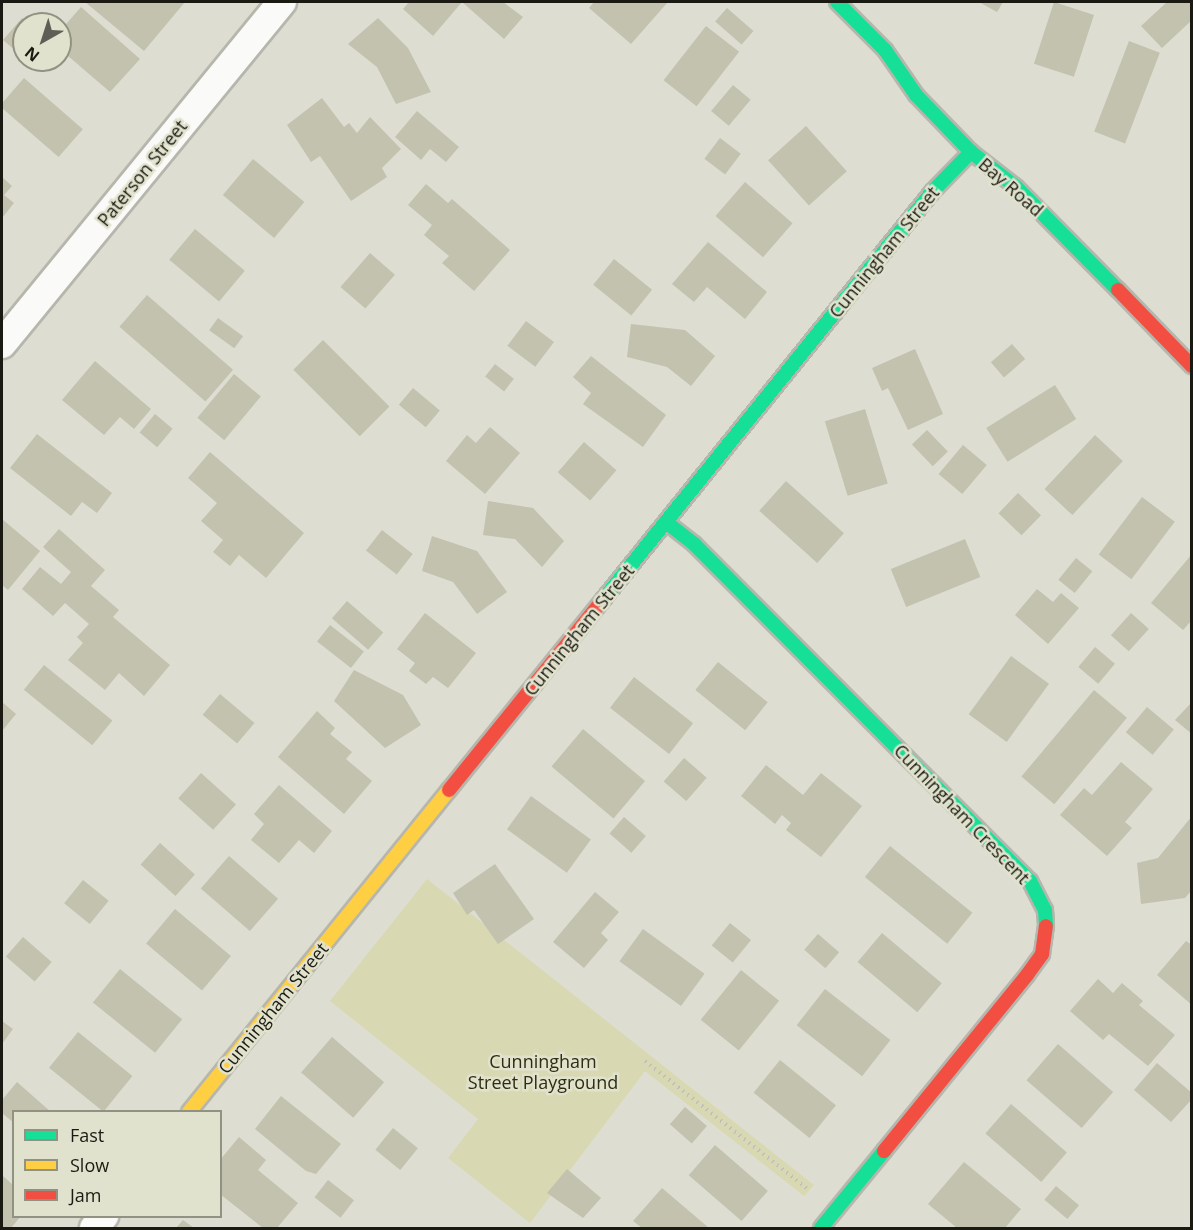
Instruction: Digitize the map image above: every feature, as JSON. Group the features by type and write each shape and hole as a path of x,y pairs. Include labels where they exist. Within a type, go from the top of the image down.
{"street":[{"name":"Paterson Street","path":"2,344 282,2"},
{"name":"Bay Road","path":"837,2 885,50 916,95 971,152 1016,187 1191,366"},
{"name":"Cunningham Street","path":"191,1110 932,192 971,152"},
{"name":"Cunningham Crescent","path":"666,522 694,544 1030,881 1045,910 1046,932 1042,954 821,1228"}],"path":[{"path":"645,1061 836,1211"}],"green space":[{"name":"Cunningham Street Playground","path":"427,879 814,1185 804,1196 645,1071 530,1223 448,1158 478,1119 330,1001"}],"building":[{"path":"85,2 185,2 144,51"},
{"path":"409,2 462,2 433,36 403,9"},
{"path":"462,2 503,2 523,17 504,39"},
{"path":"594,2 668,2 631,44 589,8"},
{"path":"979,2 1003,2 997,12"},
{"path":"1054,2 1094,15 1074,77 1034,64"},
{"path":"1167,2 1192,2 1192,20 1162,48 1141,26"},
{"path":"81,7 140,59 110,92 72,59 72,17"},
{"path":"727,8 753,31 742,45 715,22"},
{"path":"378,18 408,48 431,92 396,104 377,67 348,44"},
{"path":"706,26 739,52 697,106 664,80"},
{"path":"12,30 12,48 3,40"},
{"path":"1129,41 1160,53 1125,143 1094,132"},
{"path":"24,78 83,129 59,157 2,108 2,103"},
{"path":"733,85 751,100 729,126 711,111"},
{"path":"322,98 344,127 349,123 357,133 370,117 401,149 382,168 387,177 351,201 320,156 311,162 287,125"},
{"path":"417,111 459,147 446,162 430,149 421,160 395,137"},
{"path":"806,126 847,171 809,205 768,160"},
{"path":"720,138 741,154 725,174 704,159"},
{"path":"253,159 304,202 274,238 223,195"},
{"path":"2,177 12,186 4,195 14,203 2,218"},
{"path":"745,182 793,223 763,257 715,216"},
{"path":"426,184 448,203 452,199 510,250 474,291 442,263 449,256 424,235 432,225 408,205"},
{"path":"195,229 245,271 219,301 169,260"},
{"path":"708,242 767,292 745,319 707,287 694,302 672,284"},
{"path":"370,253 395,275 365,309 340,287"},
{"path":"614,259 652,290 631,315 593,285"},
{"path":"147,295 233,370 205,401 119,327"},
{"path":"218,318 243,336 234,348 209,330"},
{"path":"526,321 554,342 535,367 507,346"},
{"path":"631,324 685,330 715,356 691,386 667,367 627,357"},
{"path":"323,340 389,406 360,436 293,370"},
{"path":"1012,344 1025,359 1004,377 991,362"},
{"path":"915,349 943,414 908,430 888,388 882,391 872,368"},
{"path":"591,356 666,415 643,447 583,404 591,393 573,377"},
{"path":"95,361 151,409 134,429 120,417 104,435 62,400"},
{"path":"495,364 514,379 504,391 485,377"},
{"path":"234,374 261,396 224,440 197,418"},
{"path":"1055,385 1076,419 1008,462 986,428"},
{"path":"413,388 440,410 426,427 399,405"},
{"path":"865,409 888,484 848,496 825,421"},
{"path":"155,414 173,429 157,447 140,432"},
{"path":"490,427 520,453 485,494 446,461 467,435 476,443"},
{"path":"927,430 948,452 933,466 912,445"},
{"path":"37,434 112,493 97,513 82,502 71,516 10,468"},
{"path":"1095,435 1123,461 1072,515 1045,489"},
{"path":"584,442 616,470 590,500 558,472"},
{"path":"963,445 987,465 962,494 939,474"},
{"path":"210,452 304,533 266,578 239,555 230,566 213,552 223,540 201,521 217,503 188,478"},
{"path":"786,481 844,533 817,563 759,511"},
{"path":"1018,493 1041,515 1022,535 999,513"},
{"path":"1142,497 1175,522 1131,579 1099,555"},
{"path":"488,501 533,508 564,541 542,567 515,539 483,535"},
{"path":"2,519 40,551 8,590 2,585"},
{"path":"59,529 105,570 91,586 119,610 113,617 170,665 144,696 119,673 105,690 68,660 83,643 77,637 89,624 65,603 53,616 22,589 40,567 61,584 71,572 43,547"},
{"path":"382,530 413,554 397,574 366,550"},
{"path":"432,536 477,551 507,592 477,614 453,582 422,571"},
{"path":"965,539 980,577 906,607 891,569"},
{"path":"1192,554 1192,620 1183,630 1151,603"},
{"path":"1076,558 1092,571 1075,593 1058,580"},
{"path":"1037,589 1053,602 1061,593 1079,608 1048,644 1015,615"},
{"path":"347,601 383,632 368,650 332,618"},
{"path":"425,613 476,653 448,688 433,677 426,684 409,671 415,663 397,649"},
{"path":"1131,613 1149,629 1129,651 1111,635"},
{"path":"330,625 364,651 351,668 317,642"},
{"path":"1095,647 1115,664 1098,684 1078,667"},
{"path":"1011,656 1049,684 1007,742 969,714"},
{"path":"718,662 768,702 745,730 695,690"},
{"path":"44,665 112,720 92,745 24,690"},
{"path":"354,670 403,695 421,725 385,748 334,701"},
{"path":"634,677 693,723 669,754 610,708"},
{"path":"1094,690 1127,718 1054,804 1021,777"},
{"path":"220,694 254,723 237,744 203,715"},
{"path":"2,702 16,714 2,731"},
{"path":"1192,702 1192,734 1175,720"},
{"path":"1147,707 1174,729 1153,755 1126,732"},
{"path":"317,711 335,728 330,734 352,752 346,759 372,781 344,814 278,757"},
{"path":"583,729 645,781 614,819 552,767"},
{"path":"684,758 707,778 686,801 664,781"},
{"path":"1121,762 1153,789 1125,822 1132,828 1107,856 1060,815 1084,788 1092,795"},
{"path":"766,765 803,795 821,773 862,806 821,857 786,830 791,823 782,815 775,824 741,796"},
{"path":"201,773 236,804 213,830 178,798"},
{"path":"279,785 332,831 314,853 299,840 279,863 251,840 264,824 254,814"},
{"path":"531,796 591,839 567,873 507,829"},
{"path":"1192,816 1192,890 1185,898 1141,904 1137,863 1158,858"},
{"path":"624,817 646,836 631,853 610,834"},
{"path":"160,843 195,874 176,896 141,865"},
{"path":"890,846 972,913 947,944 865,877"},
{"path":"229,856 278,899 250,931 201,888"},
{"path":"495,864 534,919 498,944 474,910 467,915 453,893"},
{"path":"83,880 109,901 90,924 64,903"},
{"path":"595,892 619,912 601,933 608,940 584,968 553,942"},
{"path":"175,909 231,956 202,990 146,943"},
{"path":"730,923 751,940 733,963 712,946"},
{"path":"643,929 704,974 681,1006 619,961"},
{"path":"882,933 942,983 917,1012 858,962"},
{"path":"818,934 839,952 825,968 804,950"},
{"path":"23,937 52,962 35,982 6,957"},
{"path":"1186,941 1192,945 1192,1005 1157,975"},
{"path":"120,969 182,1019 155,1053 93,1002"},
{"path":"741,970 779,1001 739,1051 701,1020"},
{"path":"1098,979 1113,993 1122,983 1143,1001 1139,1005 1175,1035 1148,1066 1109,1034 1103,1040 1070,1011"},
{"path":"825,989 890,1040 862,1076 797,1025"},
{"path":"2,1021 13,1029 2,1044"},
{"path":"78,1032 132,1076 105,1110 101,1110 49,1068"},
{"path":"332,1037 384,1082 353,1118 301,1072"},
{"path":"1058,1044 1113,1092 1082,1128 1027,1080"},
{"path":"780,1060 836,1105 810,1138 754,1093"},
{"path":"1157,1063 1192,1093 1192,1099 1171,1122 1134,1090"},
{"path":"17,1082 49,1110 12,1110 12,1121 2,1113 2,1100"},
{"path":"281,1096 341,1144 316,1174 306,1171 255,1129"},
{"path":"1011,1104 1067,1153 1041,1182 985,1133"},
{"path":"685,1107 707,1126 692,1143 670,1124"},
{"path":"393,1128 418,1148 400,1170 375,1150"},
{"path":"239,1137 266,1160 258,1170 298,1203 277,1228 263,1228 222,1196 222,1158"},
{"path":"715,1145 768,1191 742,1221 689,1175"},
{"path":"964,1162 1021,1209 1005,1228 957,1228 928,1204"},
{"path":"567,1169 601,1198 583,1218 547,1193"},
{"path":"2,1175 12,1184 12,1218 19,1218 11,1228 2,1228"},
{"path":"328,1180 354,1200 340,1218 314,1197"},
{"path":"1056,1186 1079,1205 1067,1219 1044,1200"},
{"path":"662,1188 709,1228 642,1228 633,1221"},
{"path":"183,1220 194,1228 176,1228"}],"traffic: fast":[{"path":"837,2 885,50 916,95 971,152 1016,187 1118,290"},
{"path":"602,601 932,192 971,152"},
{"path":"666,522 694,544 1030,881 1045,910 1046,926"},
{"path":"821,1228 884,1151"}],"traffic: slow":[{"path":"191,1110 449,790"}],"traffic: jam":[{"path":"1118,290 1192,366"},
{"path":"449,790 602,601"},
{"path":"884,1151 1027,975 1042,954 1046,926"}]}
